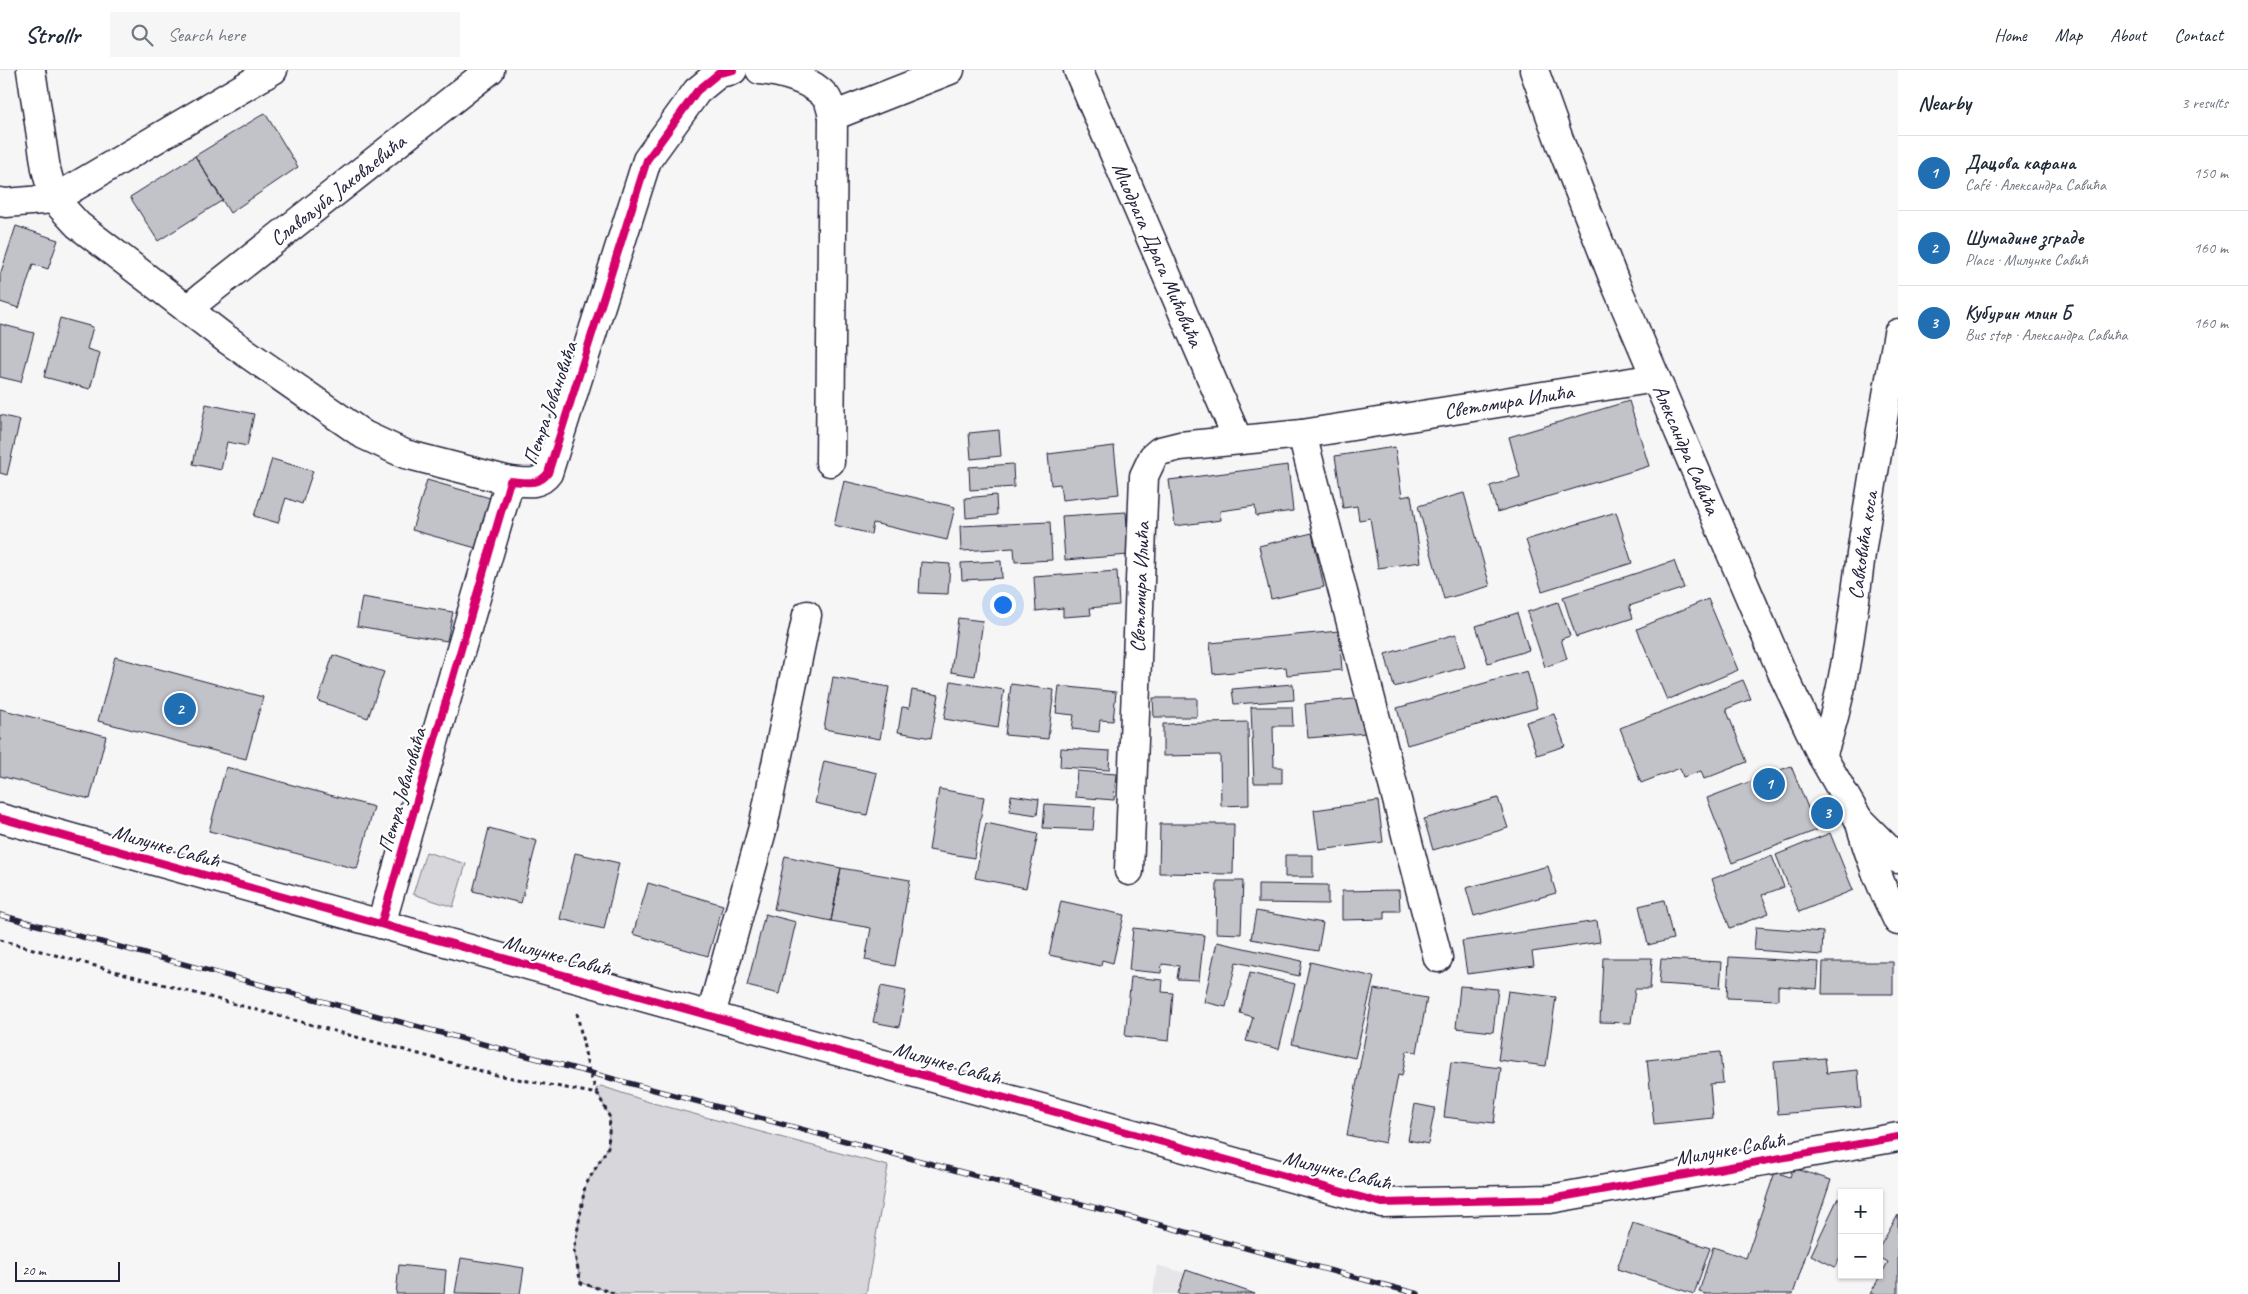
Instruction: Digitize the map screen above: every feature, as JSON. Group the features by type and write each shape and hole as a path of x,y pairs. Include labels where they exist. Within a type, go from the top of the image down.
{"street":[{"path":"30,70 46,169 54,199 78,225 225,338 364,434 405,454 510,481"},
{"path":"0,202 6,204 54,199 273,70"},
{"name":"Славољуба Јаковљевића","path":"187,309 490,70"},
{"name":"Петра Јовановића","path":"381,924 510,481 537,482 544,479 548,472 647,160 697,91 719,73 733,70"},
{"path":"760,70 774,71 816,86 827,99 833,116 830,462"},
{"path":"833,116 950,70"},
{"name":"Миодрага Драга Мићовића","path":"1078,70 1238,440"},
{"name":"Александра Савића","path":"1534,70 1588,216 1784,677 1822,756 1859,820"},
{"name":"Савковића коса","path":"1822,756 1831,730 1843,677 1874,470 1898,333"},
{"name":"Светомира Илића","path":"1129,871 1144,476 1152,457 1160,452 1180,446 1302,434 1656,378"},
{"path":"1302,434 1438,958"},
{"path":"710,1015 763,827 806,615"},
{"name":"Милунке Савић","path":"0,818 1382,1203 1550,1198 1898,1137"},
{"path":"1859,820 1898,860"},
{"path":"1859,820 1871,864 1898,921"}],"path":[{"path":"0,940 496,1074 598,1094"},
{"path":"586,981 576,1015 589,1072 610,1118 608,1147 585,1186 574,1251 581,1283 617,1294"}],"shaded area":[{"path":"426,852 466,864 453,907 413,894"},
{"path":"601,1086 649,1102 888,1166 866,1294 617,1294 581,1283 574,1251 585,1186 608,1147 610,1118 596,1089"},
{"path":"1157,1265 1259,1294 1153,1294"}],"building":[{"path":"265,113 298,167 230,213 195,156"},
{"path":"195,156 223,200 158,241 130,197"},
{"path":"16,226 58,240 48,269 33,264 19,308 0,302 0,275"},
{"path":"60,318 93,327 87,349 100,353 90,389 44,377"},
{"path":"0,324 34,333 21,382 0,377"},
{"path":"1629,401 1649,466 1497,512 1490,486 1520,477 1509,437"},
{"path":"206,404 254,414 247,446 227,442 221,470 193,464"},
{"path":"0,415 20,420 7,475 0,473"},
{"path":"999,430 1001,456 971,459 969,433"},
{"path":"1114,446 1119,494 1062,500 1060,484 1051,485 1048,454"},
{"path":"1395,447 1402,497 1411,495 1421,562 1378,568 1370,518 1359,520 1357,506 1343,508 1335,456"},
{"path":"272,459 313,471 302,504 286,498 278,523 254,516"},
{"path":"1013,464 1014,487 970,490 969,467"},
{"path":"1288,465 1293,511 1256,516 1255,506 1220,511 1221,520 1175,526 1169,480"},
{"path":"427,480 490,498 476,548 412,530"},
{"path":"844,481 955,507 947,540 873,523 871,534 834,525"},
{"path":"1464,493 1490,586 1444,599 1418,506"},
{"path":"996,495 997,515 966,518 965,498"},
{"path":"1126,512 1129,555 1065,560 1062,516"},
{"path":"1616,512 1632,563 1542,591 1526,540"},
{"path":"1050,522 1052,560 1015,562 1014,548 961,551 960,526"},
{"path":"1312,533 1324,587 1271,599 1259,546"},
{"path":"1001,561 1002,578 962,580 961,563"},
{"path":"1674,561 1684,588 1629,606 1633,618 1576,637 1563,597"},
{"path":"921,562 950,564 948,594 919,593"},
{"path":"1117,571 1119,605 1090,608 1091,615 1063,617 1063,608 1036,611 1034,577"},
{"path":"362,597 453,612 447,641 357,626"},
{"path":"1708,599 1738,670 1667,700 1637,629"},
{"path":"1558,602 1570,636 1561,639 1567,659 1545,667 1527,612"},
{"path":"1517,613 1529,650 1488,663 1476,626"},
{"path":"958,618 983,621 975,676 951,672"},
{"path":"1339,631 1342,670 1287,675 1286,667 1213,674 1210,643"},
{"path":"1456,634 1465,667 1394,687 1385,654"},
{"path":"333,655 384,672 368,718 318,701"},
{"path":"115,657 263,697 246,759 98,721"},
{"path":"1527,671 1537,708 1407,745 1397,708"},
{"path":"833,677 889,687 880,739 824,729"},
{"path":"1743,680 1751,699 1726,709 1747,762 1704,779 1701,771 1683,777 1680,768 1641,783 1620,728"},
{"path":"951,681 1004,690 998,728 944,719"},
{"path":"1011,684 1054,690 1048,739 1005,735"},
{"path":"1293,684 1294,700 1234,704 1232,689"},
{"path":"1059,686 1116,692 1113,721 1100,720 1099,732 1072,729 1074,715 1056,713"},
{"path":"912,690 939,695 931,738 898,732 902,707 909,708"},
{"path":"1153,698 1197,698 1197,717 1154,717"},
{"path":"1363,698 1366,733 1308,738 1305,704"},
{"path":"1251,707 1292,707 1293,726 1273,726 1274,767 1282,767 1282,783 1254,783"},
{"path":"0,709 106,736 90,799 0,776"},
{"path":"1554,714 1565,746 1537,755 1526,722"},
{"path":"1248,722 1249,805 1221,806 1220,755 1163,756 1163,724"},
{"path":"1061,748 1110,751 1109,770 1060,767"},
{"path":"824,761 877,773 867,815 815,803"},
{"path":"1791,766 1817,830 1732,863 1707,798"},
{"path":"226,767 374,807 357,869 209,831"},
{"path":"1077,771 1116,774 1114,800 1075,797"},
{"path":"939,789 984,797 974,858 929,850"},
{"path":"1011,795 1039,799 1037,815 1010,811"},
{"path":"1498,798 1508,828 1433,850 1424,819"},
{"path":"1378,801 1383,842 1319,850 1314,810"},
{"path":"1045,804 1095,807 1093,830 1043,828"},
{"path":"986,823 1038,834 1026,888 975,878"},
{"path":"1160,824 1234,824 1233,874 1159,873"},
{"path":"489,828 537,841 521,903 473,891"},
{"path":"1830,833 1853,890 1799,912 1776,855"},
{"path":"575,853 619,863 604,929 560,919"},
{"path":"1285,855 1313,855 1313,877 1285,877"},
{"path":"785,856 841,868 831,921 774,909"},
{"path":"1772,856 1784,887 1762,895 1769,913 1730,928 1712,879"},
{"path":"1548,866 1556,893 1474,916 1466,888"},
{"path":"841,868 910,880 895,966 865,960 871,928 831,921"},
{"path":"1217,881 1243,881 1241,934 1216,933"},
{"path":"648,883 723,905 708,956 633,934"},
{"path":"1258,884 1328,885 1328,904 1258,903"},
{"path":"1399,890 1400,911 1385,911 1385,919 1342,920 1342,891"},
{"path":"1664,900 1673,939 1648,945 1639,906"},
{"path":"1061,901 1124,915 1113,963 1102,960 1101,966 1049,955"},
{"path":"1256,911 1323,923 1318,951 1251,939"},
{"path":"765,914 796,922 779,994 747,986"},
{"path":"1597,921 1600,942 1532,952 1534,965 1467,974 1462,941"},
{"path":"1756,927 1823,932 1822,955 1754,950"},
{"path":"1133,928 1204,935 1199,980 1177,979 1179,966 1162,964 1161,973 1129,970"},
{"path":"1217,942 1302,961 1299,976 1236,962 1226,1007 1204,1002"},
{"path":"1729,957 1819,962 1817,989 1778,986 1778,1000 1727,998"},
{"path":"1603,958 1652,958 1650,989 1635,989 1631,1023 1600,1022"},
{"path":"1661,959 1722,962 1720,988 1659,984"},
{"path":"1310,962 1374,977 1355,1058 1292,1044"},
{"path":"1823,962 1893,962 1893,994 1822,994"},
{"path":"1250,973 1295,984 1279,1049 1246,1041 1253,1017 1240,1013"},
{"path":"1131,977 1163,980 1162,992 1173,993 1169,1041 1125,1036"},
{"path":"881,986 906,991 899,1027 873,1022"},
{"path":"1460,986 1498,989 1493,1032 1456,1028"},
{"path":"1374,989 1427,998 1417,1052 1407,1051 1402,1076 1398,1075 1385,1143 1347,1135"},
{"path":"1508,991 1556,997 1546,1066 1498,1060"},
{"path":"1720,1052 1723,1083 1710,1084 1713,1118 1654,1124 1647,1060"},
{"path":"1825,1058 1827,1073 1858,1070 1861,1107 1778,1114 1774,1062"},
{"path":"1451,1062 1501,1068 1494,1123 1444,1117"},
{"path":"1415,1104 1435,1108 1428,1144 1408,1140"},
{"path":"1793,1168 1831,1180 1793,1294 1706,1294 1699,1292 1713,1247 1746,1258 1775,1172 1790,1177"},
{"path":"1838,1198 1838,1261 1835,1267 1811,1255"},
{"path":"1898,1215 1898,1294 1870,1294 1878,1279 1883,1279 1883,1271 1888,1262 1883,1259 1883,1241"},
{"path":"1633,1223 1710,1248 1694,1294 1617,1269"},
{"path":"461,1258 524,1268 520,1294 455,1293"},
{"path":"399,1265 446,1270 444,1294 396,1294"},
{"path":"1186,1270 1255,1294 1178,1294"}],"railway":[{"path":"0,915 1418,1294"}],"cycle path":[{"path":"381,924 510,481 536,482 548,473 647,160 697,91 719,73 733,70"},
{"path":"0,818 1382,1203 1550,1199 1898,1137"}],"place":[{"name":"Шумадине зграде","path":"180,709"},
{"name":"Дацова кафана","path":"1769,784"},
{"name":"Кубурин млин Б","path":"1827,813"}]}
